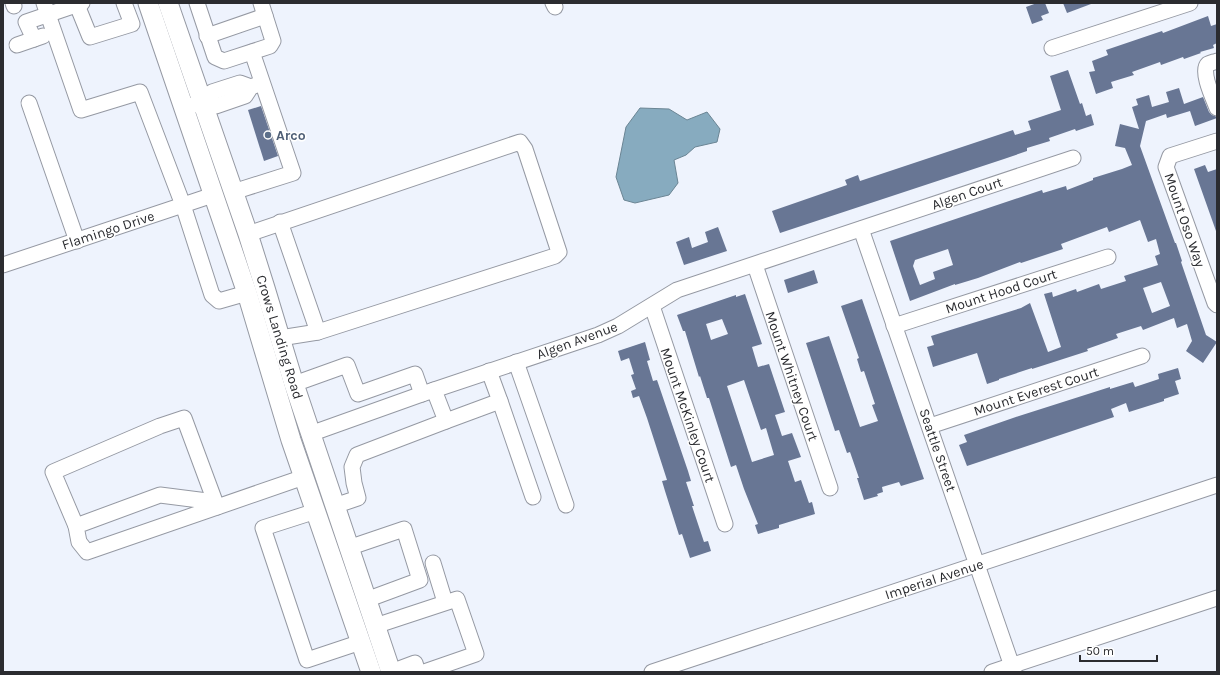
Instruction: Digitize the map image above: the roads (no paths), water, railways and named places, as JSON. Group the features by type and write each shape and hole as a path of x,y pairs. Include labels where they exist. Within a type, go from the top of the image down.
{"main road":[{"name":"Crows Landing Road","path":"148,3 198,104 233,192 248,234 310,434 391,672"},
{"name":"Crows Landing Road","path":"168,3 198,104 214,198 247,293 272,378 304,477 361,642 367,671"},
{"path":"214,198 229,216 235,228 240,233 248,234"},
{"path":"272,378 281,384 296,426 304,434 310,434"},
{"path":"304,477 316,488 342,557 356,570"}],"street":[{"path":"34,39 26,22 46,9 79,4 90,37 132,24 124,3"},
{"path":"197,3 207,36 214,58 224,61 270,46 273,41 263,10 207,36"},
{"path":"1052,48 1190,3"},
{"path":"46,9 81,110 140,92 183,205 212,295 218,301 247,293"},
{"path":"18,45 54,33"},
{"path":"233,192 293,173 257,85 252,52"},
{"path":"1217,61 1208,64 1205,69 1205,76 1217,108"},
{"path":"198,104 212,92 240,83 257,85"},
{"path":"29,103 77,241"},
{"name":"Mount Oso Way","path":"1217,140 1170,156 1166,166 1217,305"},
{"path":"248,234 520,142 525,149 559,252 554,256 318,332 280,338"},
{"name":"Algen Court","path":"861,229 1073,158"},
{"name":"Flamingo Drive","path":"3,265 183,205 214,198"},
{"path":"280,222 318,332"},
{"name":"Algen Avenue","path":"310,434 489,371 598,335 618,326 677,290 861,229"},
{"name":"Seattle Street","path":"861,229 930,426 1012,669"},
{"name":"Mount Hood Court","path":"894,326 1108,257"},
{"name":"Mount Whitney Court","path":"755,265 830,488"},
{"name":"Mount McKinley Court","path":"652,306 725,524"},
{"name":"Mount Everest Court","path":"930,426 1142,356"},
{"path":"516,362 566,505"},
{"path":"294,384 347,365 358,394 415,374 446,421"},
{"path":"489,371 533,497"},
{"path":"334,506 358,498 352,467 357,455 500,401"},
{"path":"216,505 184,418 160,426 53,472 76,526 79,542 87,552 216,505 304,477"},
{"name":"Imperial Avenue","path":"652,672 1217,485"},
{"path":"76,526 160,495 216,505"},
{"path":"316,510 263,528 307,660 361,642"},
{"path":"348,548 404,529 420,580 366,600"},
{"path":"432,563 445,602"},
{"path":"992,672 1012,669 1217,598"},
{"path":"375,626 457,599 476,654 424,672"},
{"path":"391,672 415,663 418,672"}],"water":[{"path":"640,108 669,109 687,120 707,112 720,129 717,142 695,147 686,155 674,160 678,183 669,195 635,203 624,200 616,177 626,127"}],"place":[{"name":"Arco","path":"268,135"}]}
